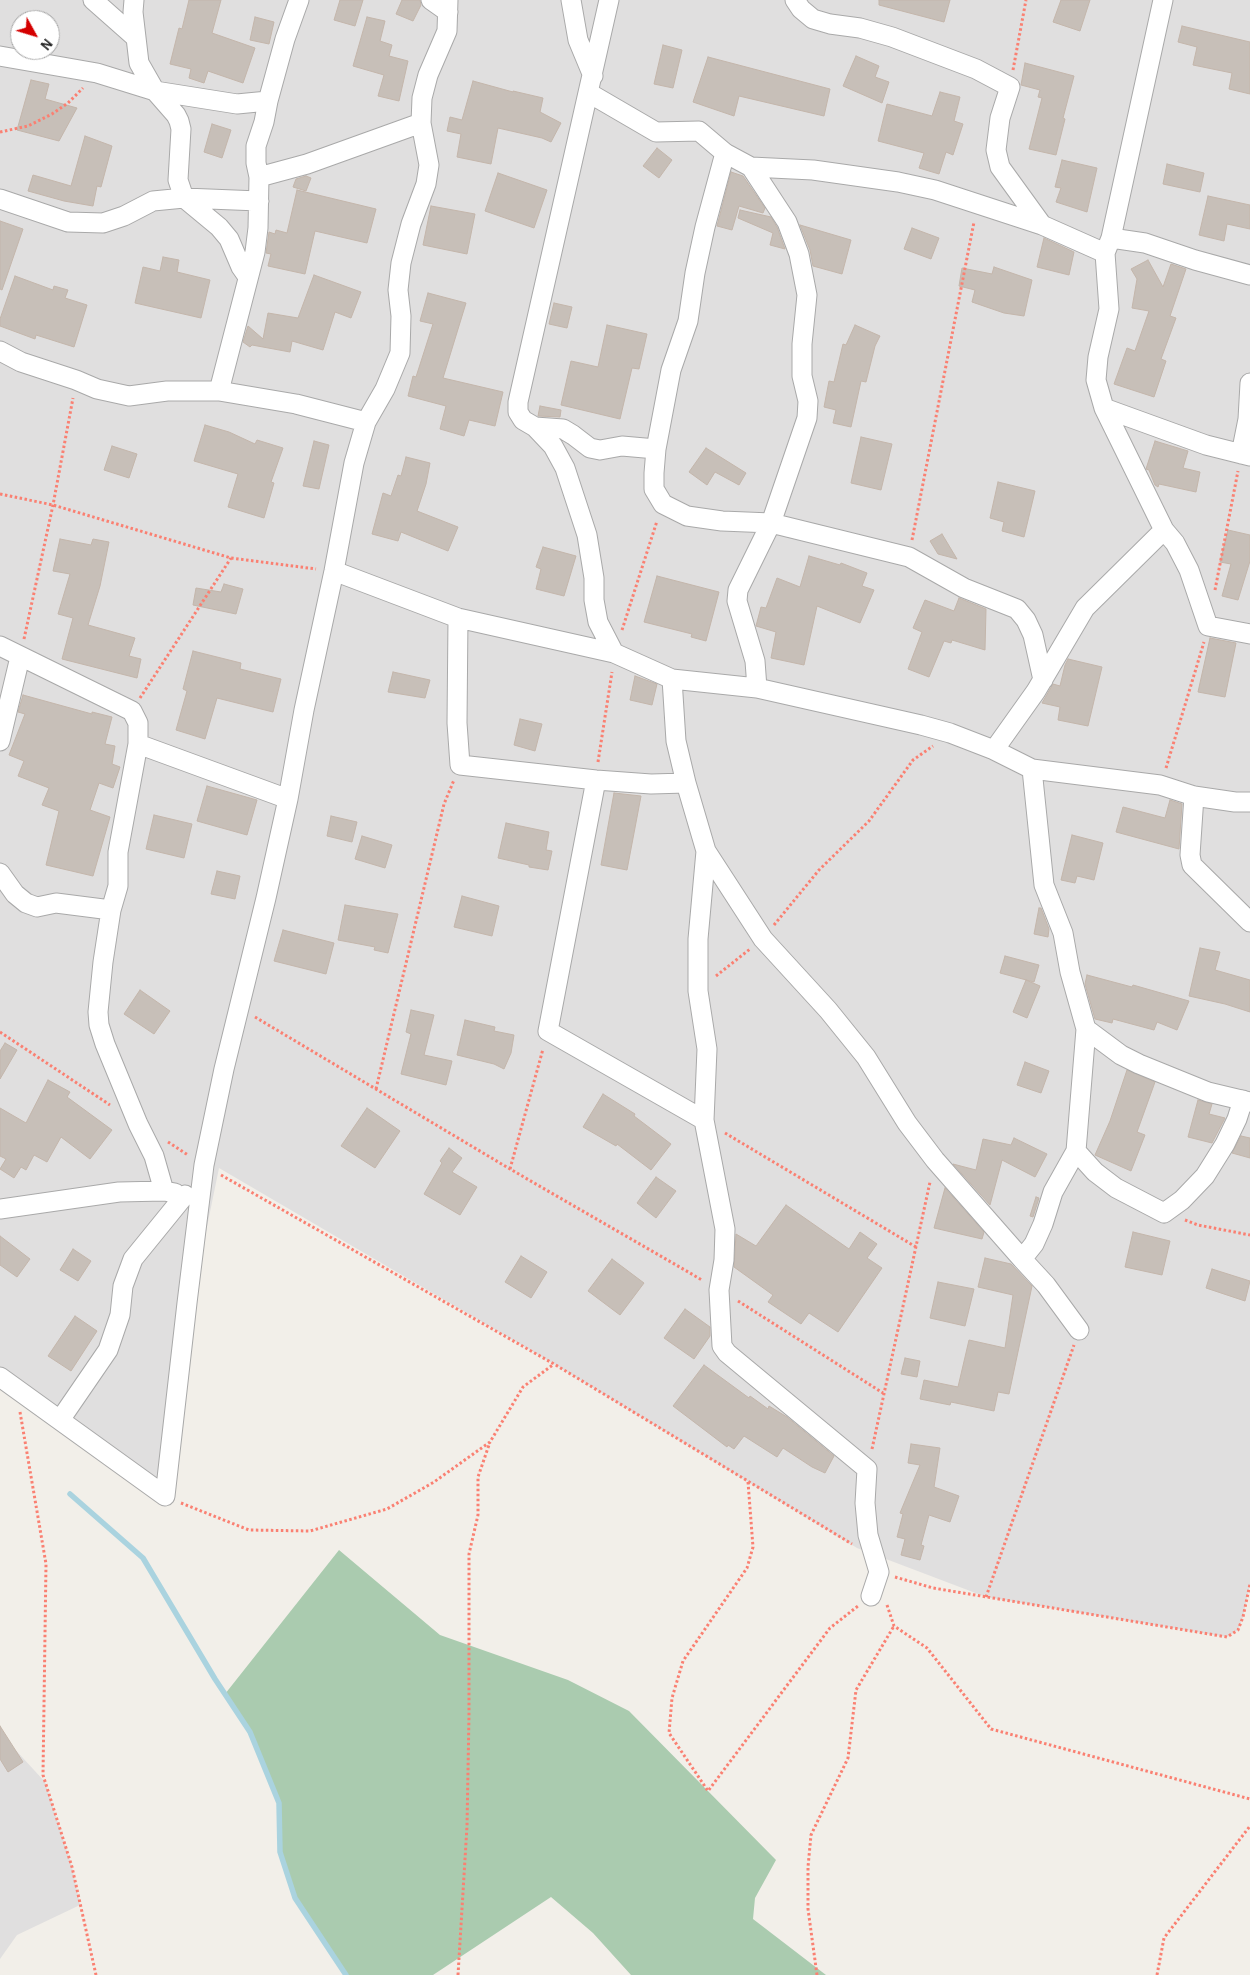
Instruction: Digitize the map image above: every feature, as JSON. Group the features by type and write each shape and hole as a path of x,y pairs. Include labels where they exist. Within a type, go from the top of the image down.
{"street":[{"path":"93,0 136,38"},
{"path":"134,0 139,63 156,91 179,121 178,180 184,198 219,227 229,239 248,277"},
{"path":"219,391 255,252 259,202 256,146 285,39 299,0"},
{"path":"8,1382 165,1496 187,1304 193,1196 204,1165 238,1007 266,898 288,799 354,463 366,422 385,389 400,353 401,316 398,290 401,263 411,224 426,184 429,164 421,123 422,98 428,75 446,31 448,6 431,0"},
{"path":"572,0 578,40 591,85 656,132 699,131 725,153 751,167 813,170 898,182 935,190 1108,245 1145,243 1195,260 1250,275"},
{"path":"609,0 518,402 518,412 523,420 535,427 553,446 565,468 587,535 594,578 594,600 598,622 614,653"},
{"path":"795,0 801,9 813,19 830,24 860,28 892,37 976,69 1010,88 997,136 996,150 998,159 1000,167 1042,225"},
{"path":"1163,0 1108,245 1109,309 1098,357 1096,380 1104,408 1164,530 1175,543 1189,570 1208,626 1250,634"},
{"path":"0,56 97,73 156,91 238,104 268,101"},
{"path":"259,177 307,164 421,123"},
{"path":"725,153 695,273 688,321 672,370 656,449 654,489 663,504 687,516 722,521 770,523 909,558 964,588 1017,609 1026,620 1033,635 1043,680"},
{"path":"751,167 787,222 799,254 807,295 802,344 802,376 808,401 807,418 770,523 738,590 737,601 755,660 757,688"},
{"path":"0,199 68,222 104,223 124,216 153,201 184,198 259,202"},
{"path":"0,351 21,362 97,389 129,396 167,391 219,391 296,404 366,422"},
{"path":"1104,408 1206,445 1245,455 1250,383"},
{"path":"535,427 563,429 590,448 600,450 622,446 656,449"},
{"path":"994,750 1043,680 1085,608 1164,530"},
{"path":"334,571 458,618 614,653 672,679 757,688 950,733 994,750 1032,768 1160,785 1194,796 1235,802 1250,802"},
{"path":"458,618 457,723 460,765 596,780 651,784 686,783"},
{"path":"0,646 132,711 138,723 138,744 118,852 118,886 111,910 98,1012 99,1025 105,1044 138,1124 154,1156 164,1191"},
{"path":"0,741 20,657"},
{"path":"672,679 676,741 706,851 763,939 828,1010 866,1057 907,1123 934,1160 1046,1285 1079,1330"},
{"path":"138,744 288,799"},
{"path":"1022,1259 1034,1244 1043,1224 1053,1192 1076,1151 1086,1029 1070,972 1063,933 1044,885 1032,768"},
{"path":"596,780 548,1031 704,1120"},
{"path":"1194,796 1190,854 1192,865 1250,922"},
{"path":"706,851 698,939 698,991 707,1048 704,1120 725,1229 724,1260 719,1290 722,1346 727,1353 867,1469 865,1503 868,1535 879,1572 871,1596"},
{"path":"0,873 15,894 26,903 37,907 56,903 111,910"},
{"path":"1076,1151 1095,1172 1116,1188 1164,1213 1182,1200 1205,1176 1225,1144 1246,1101 1208,1092 1139,1064 1110,1048 1086,1029"},
{"path":"0,1209 119,1192 164,1191 193,1196"},
{"path":"60,1420 108,1350 120,1315 123,1286 133,1259 193,1196"}],"path":[{"path":"1010,88 1026,0"},
{"path":"0,132 28,126 52,114 68,103 97,73"},
{"path":"909,558 978,204"},
{"path":"20,657 53,506 76,380"},
{"path":"0,494 53,506 231,558 334,571"},
{"path":"596,780 614,653 663,504"},
{"path":"132,711 231,558"},
{"path":"698,991 763,939 819,870 868,821 913,760 950,733"},
{"path":"376,1089 444,804 460,765"},
{"path":"238,1007 510,1169 719,1290 883,1393"},
{"path":"510,1169 548,1031"},
{"path":"0,1032 114,1108"},
{"path":"704,1120 916,1246"},
{"path":"163,1139 204,1165 554,1364 851,1543 857,1549"},
{"path":"867,1469 934,1160"},
{"path":"1164,1213 1198,1225 1250,1235"},
{"path":"986,1597 1079,1330"},
{"path":"458,1975 467,1817 470,1715 469,1554 478,1515 478,1476 490,1442 523,1387 554,1364"},
{"path":"8,1382 46,1564 43,1775 72,1868 96,1975"},
{"path":"165,1496 249,1530 310,1531 387,1508 434,1482 490,1442"},
{"path":"748,1481 753,1547 747,1568 684,1661 672,1698 669,1733 708,1791 830,1628 871,1596 878,1594 885,1597 894,1626 927,1648 991,1730 1250,1799"},
{"path":"879,1572 933,1588 1227,1637 1238,1630 1243,1617 1250,1584"},
{"path":"817,1975 808,1909 808,1867 811,1835 848,1758 856,1690 894,1626"},
{"path":"1157,1975 1164,1938 1250,1826"}],"shaded area":[{"path":"0,0 1250,0 1250,1584 1243,1617 1238,1630 1227,1637 986,1597 857,1548 554,1364 219,1168 190,1310 165,1496 0,1383"},
{"path":"0,1733 45,1782 72,1867 80,1905 17,1935 0,1959"}],"green space":[{"path":"339,1550 440,1635 568,1680 629,1711 776,1860 755,1898 753,1919 826,1975 631,1975 593,1933 551,1897 433,1975 346,1975 295,1898 280,1852 279,1803 250,1732 225,1694"}],"building":[{"path":"189,0 221,0 212,33 255,48 243,83 208,71 204,83 189,78 191,69 170,64 179,28 182,29"},
{"path":"340,0 363,0 355,26 334,20"},
{"path":"402,0 420,0 421,5 413,21 396,14"},
{"path":"879,0 950,0 944,22 879,5"},
{"path":"1061,0 1090,0 1080,31 1053,22"},
{"path":"255,17 274,22 269,44 250,40"},
{"path":"367,17 385,21 380,41 392,45 389,56 408,61 399,101 378,96 384,75 353,66"},
{"path":"1182,26 1250,42 1250,94 1229,89 1232,73 1193,65 1197,47 1178,42"},
{"path":"663,45 682,50 673,88 654,84"},
{"path":"856,56 879,66 875,77 889,82 882,103 843,86"},
{"path":"708,57 830,89 824,116 739,96 734,116 693,102"},
{"path":"1025,63 1074,76 1056,155 1029,149 1042,98 1038,97 1040,90 1021,85"},
{"path":"31,80 49,84 45,99 77,108 59,141 17,130"},
{"path":"473,81 543,98 540,112 561,123 551,142 542,138 498,128 491,164 457,157 461,134 447,131 450,117 462,120"},
{"path":"940,92 960,97 954,121 963,124 953,155 946,152 939,174 919,168 924,153 878,141 887,104 932,116"},
{"path":"212,124 231,130 222,158 204,152"},
{"path":"85,136 112,146 101,187 97,186 93,206 64,201 28,191 33,175 71,186"},
{"path":"657,148 672,160 659,178 643,166"},
{"path":"1062,160 1097,168 1087,212 1056,202 1061,188 1055,187"},
{"path":"1167,164 1204,173 1200,192 1163,184"},
{"path":"731,172 743,176 765,208 763,213 739,206 732,230 717,226"},
{"path":"498,173 547,190 534,228 485,211"},
{"path":"306,176 311,178 306,191 293,187 296,179"},
{"path":"297,190 376,209 367,243 315,231 305,274 268,266 271,254 266,253 269,232 275,234 276,230 287,233"},
{"path":"1208,196 1250,205 1250,229 1227,224 1224,241 1199,235"},
{"path":"431,206 475,214 467,254 423,245"},
{"path":"740,210 771,217 785,249 770,245 773,233 738,218"},
{"path":"0,221 23,229 2,290 0,289"},
{"path":"800,225 851,240 842,274 813,266 810,250"},
{"path":"912,228 939,238 931,259 904,249"},
{"path":"1044,238 1074,252 1069,275 1037,267"},
{"path":"163,257 179,260 177,272 210,280 201,318 135,303 143,267 160,271"},
{"path":"1148,260 1163,287 1171,264 1186,269 1170,316 1176,318 1161,359 1166,361 1154,397 1114,384 1127,348 1135,351 1149,311 1132,308 1137,279 1131,269"},
{"path":"994,267 1032,280 1024,316 1004,313 972,302 975,290 959,286 962,268 992,274"},
{"path":"314,275 361,292 351,318 335,312 323,350 292,341 290,352 252,345 250,347 243,342 248,326 263,339 268,313 298,318"},
{"path":"15,276 53,290 54,286 68,290 65,298 87,305 74,347 36,335 35,339 0,326 0,319"},
{"path":"428,293 466,303 443,378 503,392 495,426 469,420 464,436 440,429 446,406 408,396 413,376 416,377 433,324 420,321"},
{"path":"554,303 572,307 567,328 549,324"},
{"path":"607,325 647,334 639,369 632,368 620,419 561,405 571,361 598,367"},
{"path":"855,325 880,336 875,346 866,382 861,381 851,427 833,423 836,410 824,407 829,381 834,382 843,344 846,345"},
{"path":"540,406 561,410 560,417 538,416"},
{"path":"205,425 229,432 255,444 257,440 283,448 271,482 274,483 264,518 228,507 238,474 194,461"},
{"path":"861,437 892,444 881,490 851,483"},
{"path":"314,441 329,445 319,489 303,486"},
{"path":"1155,441 1188,451 1183,468 1200,472 1196,492 1159,484 1158,487 1155,485 1149,470 1146,469"},
{"path":"112,446 137,454 129,478 104,470"},
{"path":"706,448 746,473 739,485 715,472 707,485 689,472"},
{"path":"406,457 430,463 426,484 417,511 458,527 448,551 401,532 398,541 372,534 383,493 391,496 398,475 401,476"},
{"path":"998,482 1035,491 1024,537 1002,531 1004,522 990,518"},
{"path":"1228,530 1250,535 1250,561 1238,600 1222,596 1231,564 1220,562"},
{"path":"942,534 957,559 938,554 930,541"},
{"path":"60,539 91,545 93,539 109,542 100,586 88,625 135,638 129,656 141,659 137,678 62,659 73,618 58,614 70,574 53,571"},
{"path":"543,547 576,556 564,596 536,589 541,569 536,567"},
{"path":"809,556 840,565 841,563 867,573 862,586 874,590 860,623 817,606 804,665 771,658 776,632 756,626 761,607 766,608 777,578 800,587"},
{"path":"657,576 719,592 706,641 691,637 692,634 644,622"},
{"path":"224,584 243,589 236,614 193,605 196,588 221,592"},
{"path":"959,598 986,609 985,650 952,640 951,643 944,641 929,677 908,669 922,632 913,628 925,600 954,611"},
{"path":"1210,638 1236,643 1225,697 1198,692"},
{"path":"193,651 241,663 240,669 281,679 273,712 217,698 205,739 176,730 187,691 183,689"},
{"path":"1068,659 1102,667 1088,726 1058,720 1060,707 1042,703 1053,684 1060,686"},
{"path":"393,672 430,680 425,698 388,692"},
{"path":"635,676 657,684 652,705 630,700"},
{"path":"23,695 92,714 92,712 112,717 105,744 115,746 112,764 120,767 113,788 99,783 90,810 110,817 93,876 46,865 59,811 42,805 49,788 18,776 24,761 9,755 25,714 18,712"},
{"path":"520,719 542,724 535,751 514,745"},
{"path":"207,786 257,800 247,835 197,821"},
{"path":"614,793 641,796 627,870 601,865"},
{"path":"1170,800 1182,804 1179,849 1116,832 1123,807 1165,818"},
{"path":"154,815 192,824 184,858 146,849"},
{"path":"331,816 357,822 352,842 327,836"},
{"path":"506,823 549,832 546,850 552,851 548,870 529,867 529,865 498,858"},
{"path":"1072,835 1103,843 1094,880 1077,876 1075,883 1061,880"},
{"path":"362,836 392,845 385,868 355,859"},
{"path":"217,871 240,876 235,899 211,894"},
{"path":"462,896 499,906 492,936 454,927"},
{"path":"345,905 398,914 388,953 374,950 375,947 338,940"},
{"path":"1039,908 1041,908 1049,929 1048,937 1034,934"},
{"path":"283,930 334,943 326,974 274,961"},
{"path":"1200,948 1220,952 1215,970 1250,980 1250,1012 1189,996"},
{"path":"1005,956 1039,965 1034,982 1000,973"},
{"path":"1087,975 1132,987 1133,985 1189,1001 1177,1030 1157,1022 1154,1030 1113,1019 1112,1023 1095,1019 1085,984"},
{"path":"1026,980 1040,986 1027,1018 1013,1012"},
{"path":"140,990 170,1011 154,1034 124,1014"},
{"path":"411,1010 434,1015 424,1055 452,1061 446,1085 401,1074 411,1034 406,1032"},
{"path":"465,1020 495,1027 494,1031 514,1035 511,1053 504,1069 494,1064 457,1055"},
{"path":"5,1043 17,1050 0,1079 0,1051"},
{"path":"1025,1062 1049,1071 1041,1093 1017,1085"},
{"path":"1127,1070 1155,1082 1137,1132 1145,1135 1131,1171 1095,1155 1110,1121"},
{"path":"48,1080 70,1092 67,1097 112,1130 90,1159 61,1137 47,1162 34,1155 26,1170 21,1167 14,1178 0,1169 6,1159 0,1156 0,1108 26,1123"},
{"path":"603,1094 635,1114 634,1116 671,1144 651,1170 617,1144 616,1146 583,1127"},
{"path":"1198,1100 1212,1104 1209,1114 1225,1118 1212,1143 1188,1137"},
{"path":"367,1108 400,1131 375,1168 341,1146"},
{"path":"1241,1136 1250,1138 1250,1158 1232,1153"},
{"path":"1014,1138 1047,1154 1035,1177 1002,1160 990,1205 953,1164 976,1170 983,1139 1011,1145"},
{"path":"449,1148 462,1158 452,1172 477,1187 460,1215 424,1194 442,1163 440,1161"},
{"path":"656,1177 676,1191 656,1218 637,1203"},
{"path":"945,1188 984,1232 982,1239 934,1228"},
{"path":"1036,1197 1039,1198 1033,1217 1030,1216"},
{"path":"786,1205 849,1249 860,1232 877,1244 867,1258 882,1268 838,1332 809,1313 801,1324 768,1302 773,1295 734,1267 736,1234 756,1246"},
{"path":"1133,1232 1170,1241 1162,1275 1125,1267"},
{"path":"0,1236 30,1259 17,1277 0,1265"},
{"path":"73,1249 91,1261 78,1281 60,1270"},
{"path":"521,1256 547,1272 531,1298 505,1282"},
{"path":"985,1258 1011,1264 1032,1286 1009,1394 998,1392 994,1411 951,1402 950,1405 920,1399 924,1380 958,1387 969,1340 1005,1348 1013,1295 978,1287"},
{"path":"612,1259 644,1283 620,1315 588,1291"},
{"path":"1212,1269 1250,1281 1245,1301 1206,1288"},
{"path":"938,1282 974,1289 965,1326 930,1318"},
{"path":"685,1309 710,1327 710,1336 694,1359 664,1338"},
{"path":"75,1316 97,1331 71,1371 48,1356"},
{"path":"905,1358 920,1361 917,1377 901,1374"},
{"path":"704,1365 749,1398 750,1396 768,1409 769,1406 787,1417 834,1456 825,1473 783,1448 777,1457 744,1436 734,1449 728,1445 727,1447 673,1406"},
{"path":"911,1444 940,1448 934,1487 959,1496 950,1522 929,1515 921,1545 924,1546 920,1560 901,1555 905,1539 897,1537 903,1514 900,1513 920,1465 908,1463"},
{"path":"0,1726 23,1762 8,1772 0,1759"}],"waterway":[{"path":"70,1494 143,1558 215,1679 250,1732 279,1803 280,1852 295,1898 346,1975"}]}
